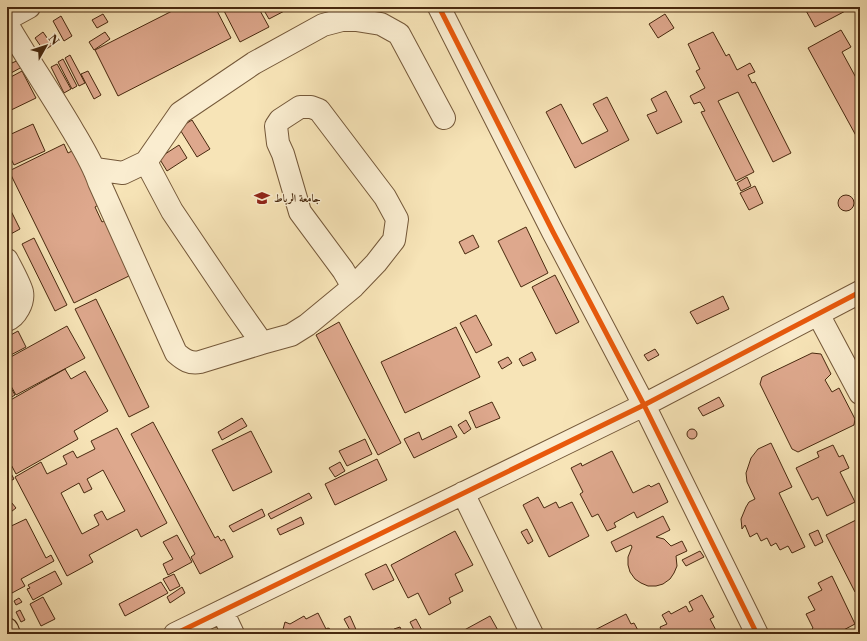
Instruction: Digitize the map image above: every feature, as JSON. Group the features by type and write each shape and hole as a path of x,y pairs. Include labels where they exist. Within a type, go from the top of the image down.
{"main road":[{"path":"7,629 9,634"}],"street":[{"path":"7,19 28,7"},
{"path":"439,7 553,232 644,405 757,634"},
{"path":"95,169 124,173 146,162 180,113 254,63 323,25 342,20 356,20 381,24 399,34 444,118"},
{"path":"7,24 25,56 61,110 95,169 99,182 176,353 184,361 194,363 291,335 307,325 353,287 376,263 394,240 397,219 385,197 319,110 311,107 300,107 280,120 276,126 278,143 283,154 300,212 343,270 353,287"},
{"path":"146,162 172,211 262,343"},
{"path":"7,260 22,292 20,305 12,318 7,320"},
{"path":"175,634 644,405 860,292"},
{"path":"818,314 860,393"},
{"path":"462,494 532,634"},
{"path":"222,611 233,634"}],"building":[{"path":"180,7 215,7 231,38 118,96 95,50"},
{"path":"222,7 258,7 269,27 240,42"},
{"path":"262,7 292,7 269,19"},
{"path":"804,7 853,7 815,27"},
{"path":"103,14 108,22 97,28 92,20"},
{"path":"665,14 674,28 658,38 649,24"},
{"path":"61,16 72,36 64,41 53,21"},
{"path":"841,30 851,47 842,52 860,85 860,143 808,48"},
{"path":"43,32 52,45 44,51 35,38"},
{"path":"105,32 110,39 94,50 89,42"},
{"path":"713,32 726,56 729,54 737,70 750,63 755,72 748,75 752,83 755,82 791,153 773,162 738,92 718,101 754,172 736,181 701,112 705,111 700,102 694,104 690,96 705,88 696,71 700,69 688,44"},
{"path":"70,55 85,83 79,86 65,58"},
{"path":"63,59 77,86 72,89 58,62"},
{"path":"19,60 22,67 11,73 7,65"},
{"path":"57,64 71,89 64,93 51,67"},
{"path":"22,71 36,98 7,112 7,79"},
{"path":"88,71 101,95 94,99 81,74"},
{"path":"666,91 682,122 657,134 647,115 657,111 651,99"},
{"path":"607,97 629,140 575,168 546,112 561,104 582,144 608,131 593,104"},
{"path":"192,120 210,149 197,157 179,128"},
{"path":"33,124 45,151 14,165 7,151 7,136"},
{"path":"64,144 68,153 74,150 100,204 95,207 102,222 108,219 135,273 74,303 9,171"},
{"path":"179,145 187,158 167,171 159,158"},
{"path":"747,177 751,186 741,191 737,183"},
{"path":"755,186 763,203 749,210 740,193"},
{"path":"860,191 860,202 855,194"},
{"path":"846,195 852,197 854,203 852,209 846,211 840,209 838,203 840,197"},
{"path":"7,203 20,229 7,236"},
{"path":"526,227 548,273 521,287 498,241"},
{"path":"473,235 479,247 465,254 459,242"},
{"path":"34,238 67,305 55,311 22,244"},
{"path":"555,275 579,322 556,334 532,287"},
{"path":"723,296 729,309 697,324 690,312"},
{"path":"96,299 149,407 129,417 75,309"},
{"path":"476,315 492,345 476,353 460,323"},
{"path":"339,322 401,443 378,455 316,335"},
{"path":"67,326 85,358 16,395 7,379 7,359"},
{"path":"456,327 480,377 405,413 381,362"},
{"path":"18,331 26,347 7,357 7,337"},
{"path":"655,349 659,355 648,361 644,355"},
{"path":"532,352 536,360 523,366 519,359"},
{"path":"812,353 821,354 831,374 825,380 832,392 839,388 855,419 854,425 798,452 792,449 760,384 762,377"},
{"path":"508,357 512,363 502,369 498,362"},
{"path":"65,369 71,379 85,371 108,411 74,431 78,439 16,474 7,457 7,402"},
{"path":"7,381 15,395 7,400"},
{"path":"719,397 724,406 703,416 698,408"},
{"path":"492,402 500,418 476,428 469,412"},
{"path":"242,418 247,426 222,440 218,432"},
{"path":"466,420 471,429 464,434 458,425"},
{"path":"153,422 215,538 218,536 221,541 224,539 233,557 200,574 191,557 195,554 131,434"},
{"path":"451,426 457,437 414,458 404,439 419,432 422,440"},
{"path":"117,428 167,523 141,537 137,529 89,555 93,562 67,576 15,477 41,462 47,474 67,464 63,456 73,451 77,458 95,449 91,441","holes":["103,470 125,511 107,520 102,511 94,515 99,525 82,534 61,493 79,483 84,493 92,489 87,479"]},
{"path":"690,429 694,429 696,430 696,438 690,439 687,436 687,432"},
{"path":"251,431 272,472 233,491 212,450"},
{"path":"365,439 372,454 347,466 339,451"},
{"path":"771,443 792,487 779,493 805,547 792,553 788,546 780,550 776,543 771,546 767,538 761,541 757,533 750,537 745,525 742,529 741,519 746,507 749,502 755,499 747,482 746,473 751,458 758,449"},
{"path":"833,445 839,457 843,455 849,468 840,472 855,502 827,516 818,497 812,500 796,468 819,457 817,452"},
{"path":"612,451 633,493 649,485 651,487 659,483 668,502 637,518 634,512 614,523 616,527 607,531 598,514 592,517 580,494 583,492 571,468 581,463 582,466"},
{"path":"377,459 387,480 335,505 325,484"},
{"path":"340,462 345,471 335,477 329,468"},
{"path":"7,466 14,479 7,483"},
{"path":"309,493 312,498 271,519 268,514"},
{"path":"7,497 16,508 7,515"},
{"path":"538,497 544,508 556,502 559,508 572,502 589,536 549,557 523,505"},
{"path":"262,509 265,516 233,532 229,526"},
{"path":"663,516 670,530 656,537 664,539 671,546 682,541 687,551 676,556 677,566 670,579 663,584 648,586 635,579 630,572 628,557 632,547 631,545 616,552 611,542"},
{"path":"301,517 304,524 280,535 277,529"},
{"path":"860,518 860,589 855,592 826,535"},
{"path":"26,519 46,558 51,555 54,561 21,579 25,586 12,593 7,583 7,528"},
{"path":"527,529 533,541 528,544 521,532"},
{"path":"818,530 823,542 815,546 809,534"},
{"path":"455,531 473,565 455,574 463,591 449,598 451,603 429,615 418,593 408,598 391,565"},
{"path":"177,535 192,562 168,575 163,564 173,559 163,542"},
{"path":"700,551 704,557 686,566 682,560"},
{"path":"386,564 394,580 373,590 365,574"},
{"path":"55,571 62,584 33,600 27,589 30,588 28,585"},
{"path":"174,574 180,586 170,591 163,579"},
{"path":"832,576 855,624 836,634 810,634 813,628 806,614 815,610 808,597 822,590 818,583"},
{"path":"161,582 168,593 125,616 119,604"},
{"path":"182,587 185,593 170,603 167,597"},
{"path":"702,595 714,617 710,619 718,634 663,634 660,627 667,624 662,615 669,611 671,614 686,606 689,612 693,610 689,602"},
{"path":"43,597 55,619 41,626 30,604"},
{"path":"19,598 22,602 16,605 14,601"},
{"path":"20,610 25,620 21,622 16,612"},
{"path":"318,613 326,629 330,629 330,631 327,632 328,634 282,633 285,622 290,624 304,616 306,619"},
{"path":"626,614 631,624 634,623 640,634 587,634"},
{"path":"350,616 358,634 352,634 344,619"},
{"path":"490,616 500,634 457,634"},
{"path":"416,619 424,634 416,634 410,622"},
{"path":"400,627 403,634 397,634 394,629"}],"cycle path":[{"path":"439,7 553,232 644,405 757,634"},
{"path":"175,634 644,405 860,292"}],"place":[{"name":"جامعة الرباط","path":"262,198"}]}
